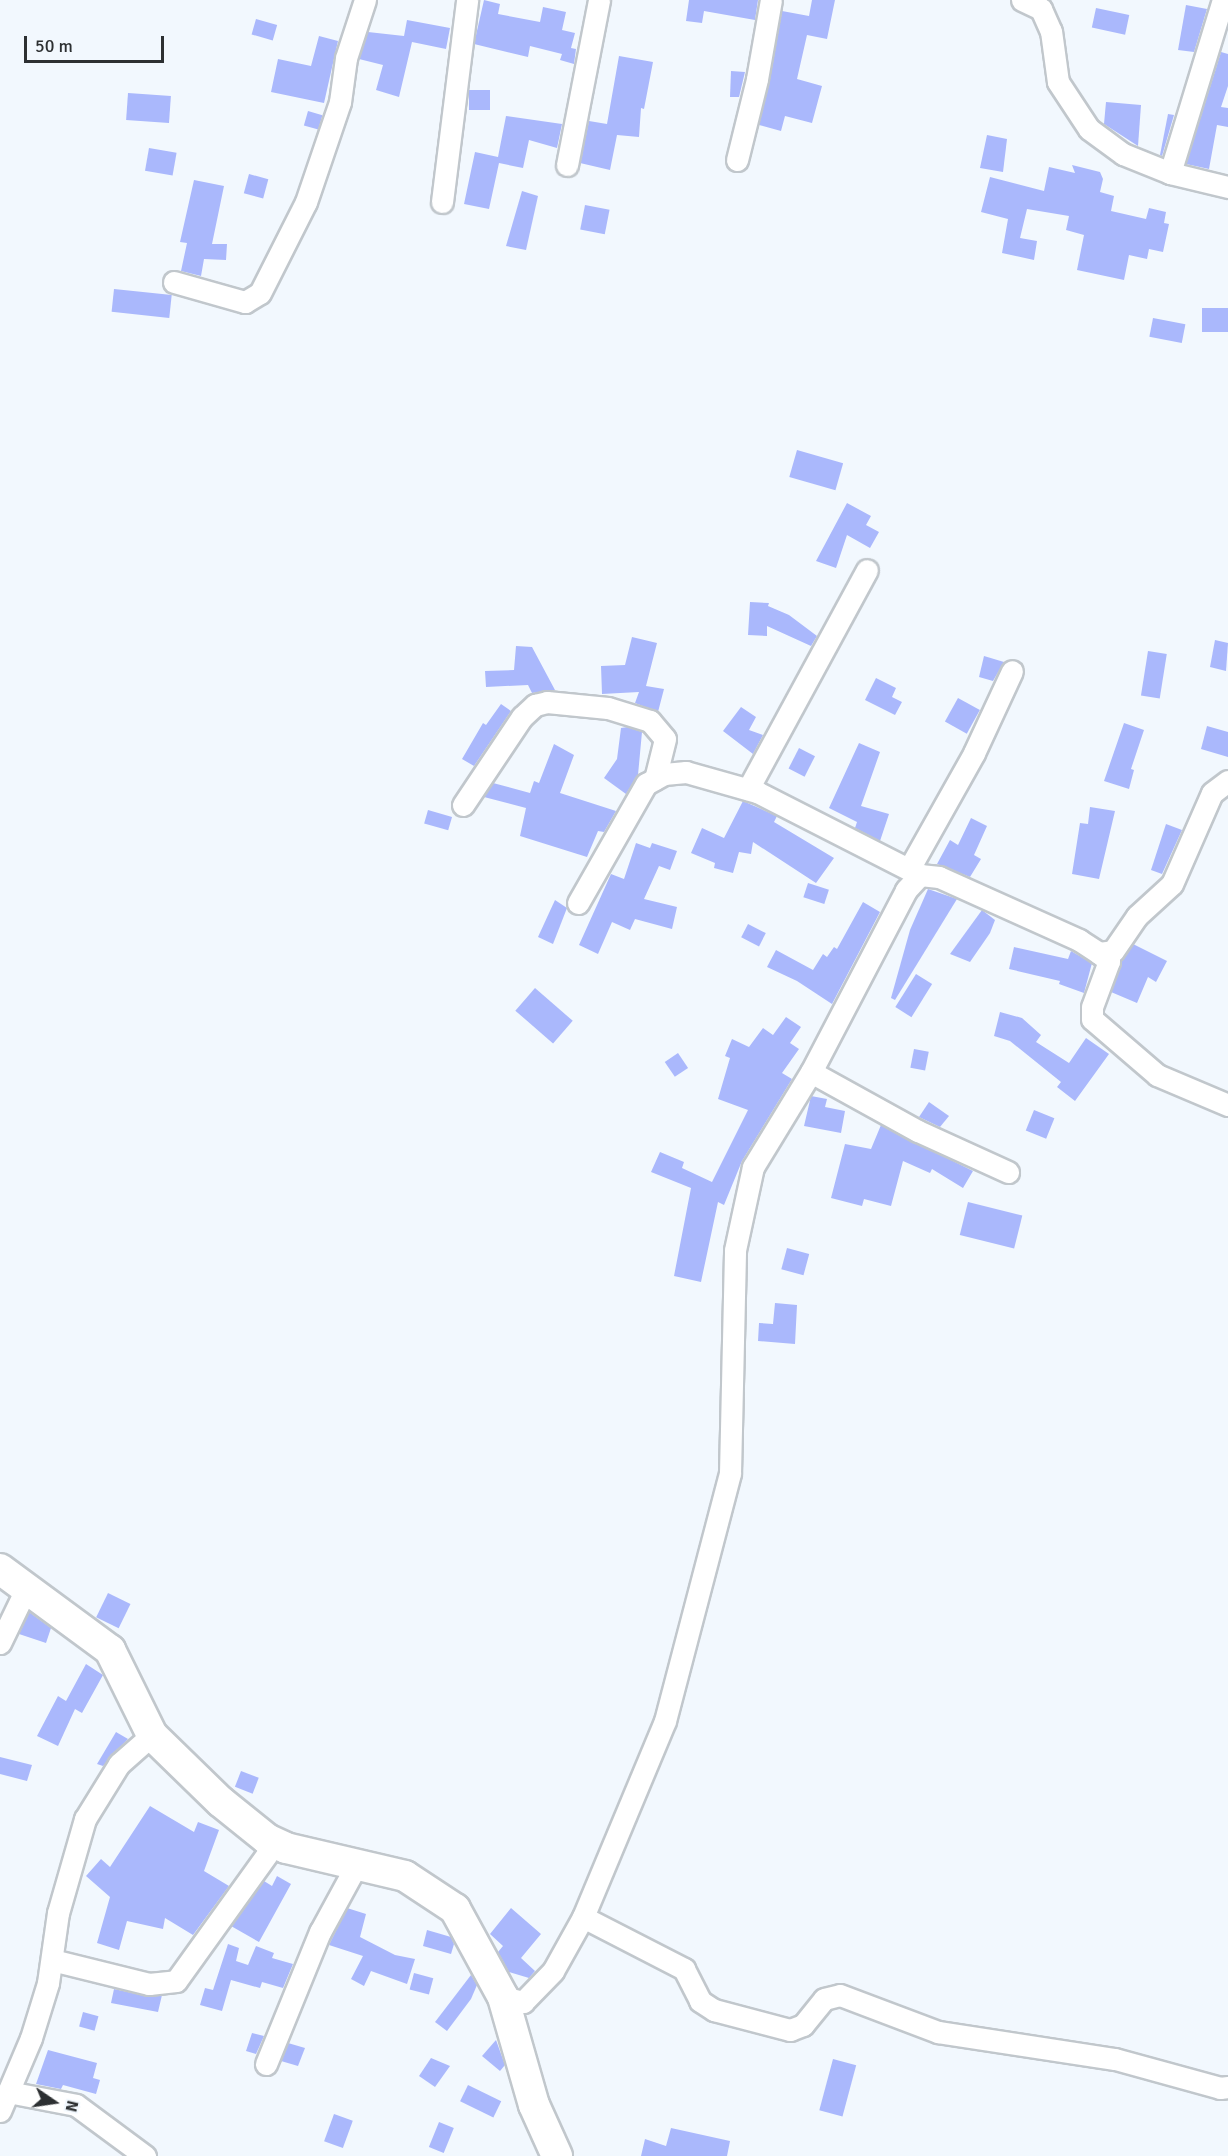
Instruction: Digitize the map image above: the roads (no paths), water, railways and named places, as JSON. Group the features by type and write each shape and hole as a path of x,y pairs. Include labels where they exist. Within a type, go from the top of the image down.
{"street":[{"path":"174,282 245,302 260,293 310,192 340,102 346,58 365,0"},
{"path":"442,202 466,0"},
{"path":"567,165 600,0"},
{"path":"737,160 757,79 771,0"},
{"path":"1022,0 1041,9 1051,31 1058,81 1089,129 1123,154 1170,173 1228,187"},
{"path":"1170,173 1223,0"},
{"path":"748,789 867,570"},
{"path":"503,1997 523,2002 553,1971 583,1917 665,1721 730,1473 735,1250 753,1167 811,1072 906,890 1012,671"},
{"path":"463,806 522,717 535,705 547,702 608,708 650,721 665,739 655,779"},
{"path":"578,903 646,784 655,779 686,772 748,789 915,872 939,877 1079,940 1099,953 1109,961 1092,1007 1092,1019 1157,1075 1228,1105"},
{"path":"1099,953 1113,951 1137,916 1172,884 1212,793 1228,781"},
{"path":"811,1072 918,1131 1008,1172"},
{"path":"0,1569 110,1650 152,1735 221,1802 275,1843 405,1876 455,1909 503,1997 534,2104 557,2156"},
{"path":"0,1643 26,1589"},
{"path":"145,2156 76,2105 4,2102 31,2038 52,1960 58,1913 85,1819 119,1764 152,1735"},
{"path":"52,1960 150,1983 176,1981 275,1843"},
{"path":"266,2064 320,1932 357,1864"},
{"path":"583,1917 684,1969 700,2001 714,2010 790,2030 803,2025 824,1999 840,1995 938,2032 1115,2059 1220,2088 1228,2087"}]}
